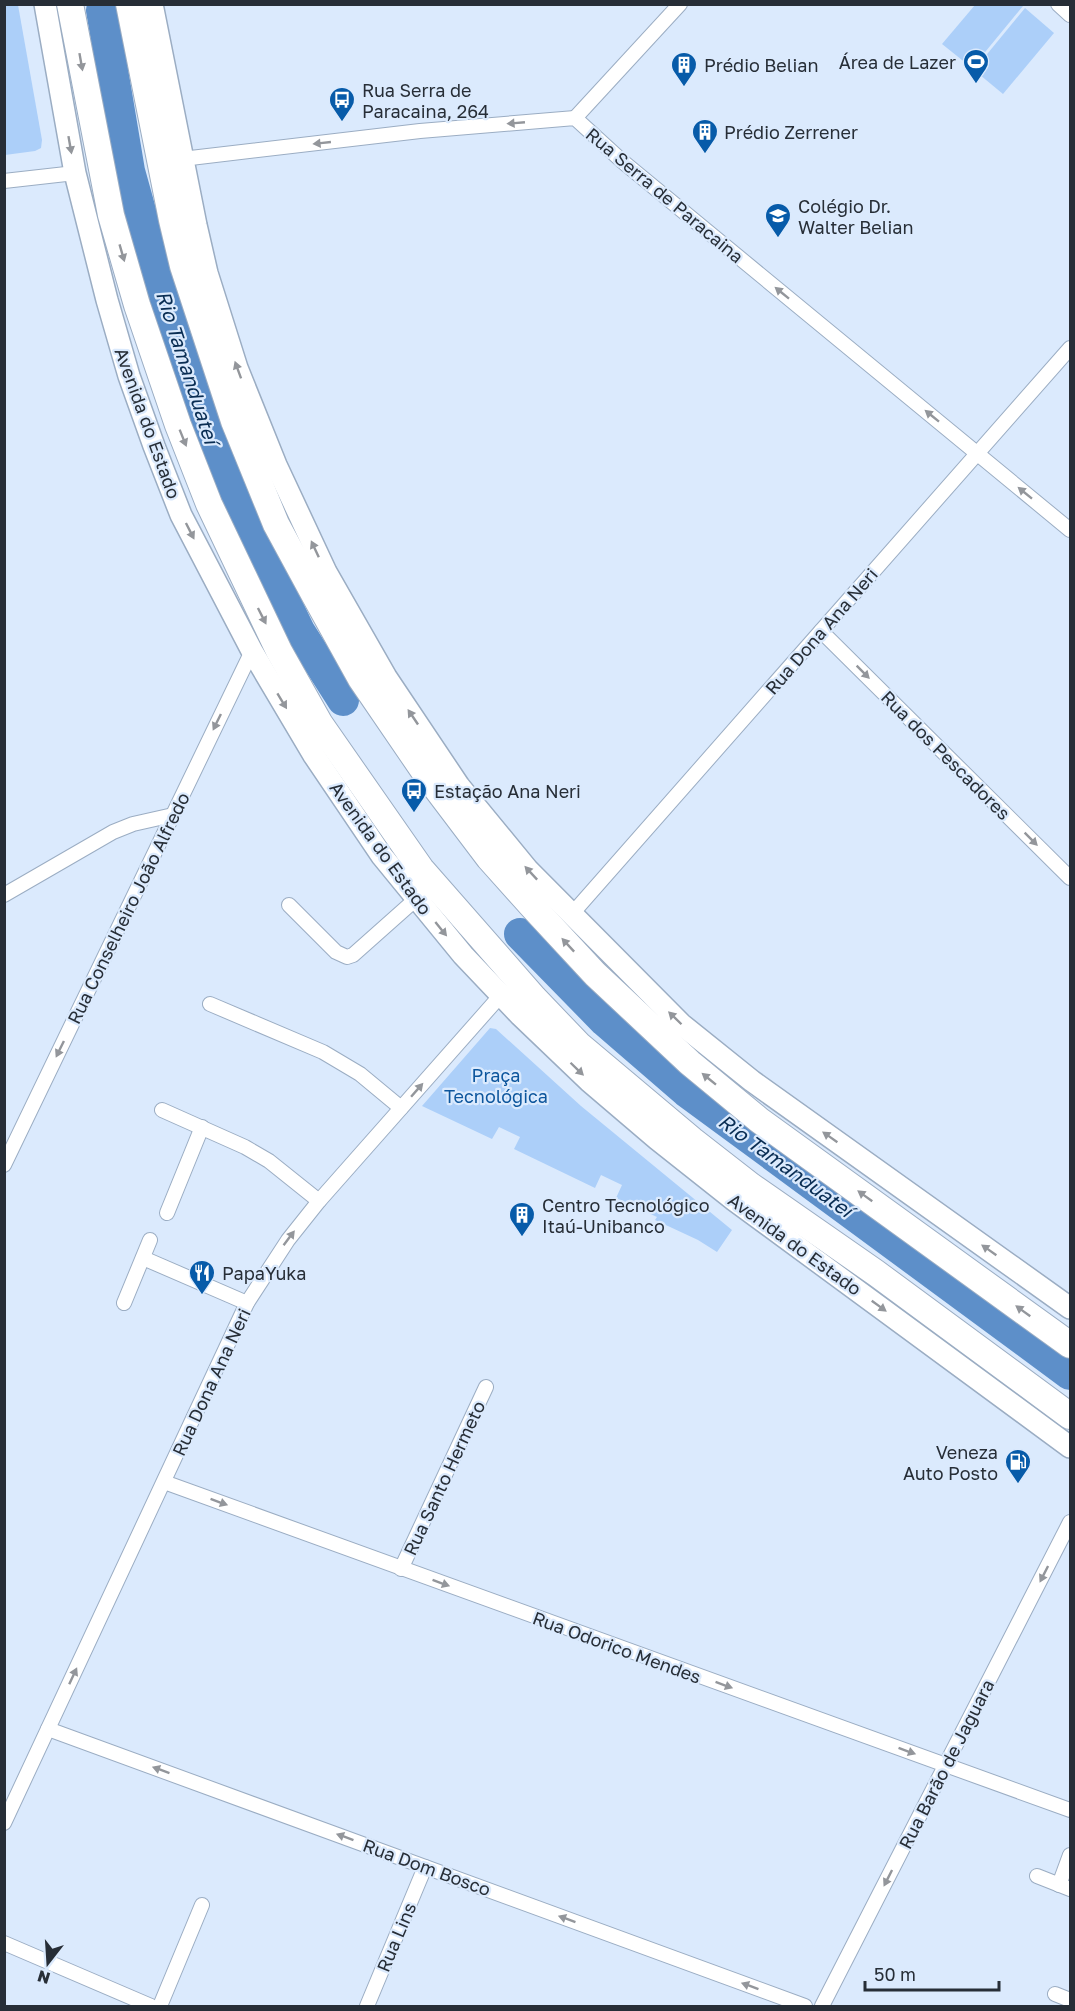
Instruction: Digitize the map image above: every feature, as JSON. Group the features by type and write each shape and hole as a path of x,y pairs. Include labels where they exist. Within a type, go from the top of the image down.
{"highway":[{"name":"Avenida do Estado","path":"70,4 111,214 137,305 178,425 213,514 279,651 320,724 388,824 421,869 467,924 579,1045 692,1140 751,1186 876,1273 1071,1416"},
{"path":"129,4 183,266 234,421 276,524 315,596 361,679 430,780 489,858 532,906 595,974 681,1055 759,1120 1071,1345"}],"main road":[{"name":"Avenida do Estado","path":"45,4 75,173 107,300 129,376 181,515 252,651 313,754 382,856 463,955 589,1081 734,1200 1071,1447"},
{"path":"152,4 207,273 237,368 276,465 326,572 386,677 459,786 528,870 681,1024 752,1082 1071,1308"}],"street":[{"path":"575,118 680,4"},
{"path":"1058,4 1071,15"},
{"name":"Rua Serra de Paracaina","path":"182,159 420,131 575,118 622,161 1071,530"},
{"path":"4,181 75,173"},
{"name":"Rua Dona Ana Neri","path":"572,915 1071,348"},
{"name":"Rua dos Pescadores","path":"821,631 1071,878"},
{"name":"Rua Conselheiro João Alfredo","path":"4,1165 252,651"},
{"path":"4,895 113,832 133,824 173,815"},
{"path":"290,905 336,952 347,957 353,955 416,899"},
{"name":"Rua Dona Ana Neri","path":"4,1823 247,1304 288,1240 319,1201 501,995"},
{"path":"210,1004 323,1052 360,1074 401,1108"},
{"path":"162,1110 245,1147 269,1161 319,1201"},
{"path":"167,1213 202,1127"},
{"path":"124,1303 150,1240"},
{"path":"143,1258 247,1304"},
{"name":"Rua Santo Hermeto","path":"401,1569 486,1387"},
{"name":"Rua Odorico Mendes","path":"164,1482 1071,1810"},
{"name":"Rua Barão de Jaguara","path":"822,2007 1071,1522"},
{"name":"Rua Dom Bosco","path":"48,1729 805,2007"},
{"path":"1037,1876 1065,1887 1071,1855"},
{"name":"Rua Lins","path":"367,2007 425,1866"},
{"path":"160,2007 202,1905"},
{"path":"4,1943 151,2007"},
{"path":"1055,1994 1071,2000"}],"green space":[{"path":"1020,4 1023,6 972,68 942,44 975,5"},
{"path":"4,5 18,5 42,140 41,148 35,151 5,155"},
{"path":"1025,8 1054,33 1003,94 974,70"},
{"name":"Praça Tecnológica","path":"490,1028 496,1029 581,1106 732,1230 717,1252 698,1240 655,1220 657,1217 616,1198 622,1185 601,1175 595,1188 514,1149 520,1137 499,1127 492,1139 422,1106"}],"waterway":[{"name":"Rio Tamanduateí","path":"102,10 129,171 174,333 214,447 251,532 299,631 343,700"},
{"name":"Rio Tamanduateí","path":"520,934 605,1021 686,1091 1070,1374"}],"place":[{"name":"Área de Lazer","path":"976,85"},
{"name":"Prédio Belian","path":"684,88"},
{"name":"Rua Serra de Paracaina, 264","path":"342,123"},
{"name":"Prédio Zerrener","path":"705,155"},
{"name":"Colégio Dr. Walter Belian","path":"778,239"},
{"name":"Estação Ana Neri","path":"414,814"},
{"name":"Centro Tecnológico Itaú-Unibanco","path":"522,1238"},
{"name":"PapaYuka","path":"202,1296"},
{"name":"Veneza Auto Posto","path":"1018,1485"}]}
